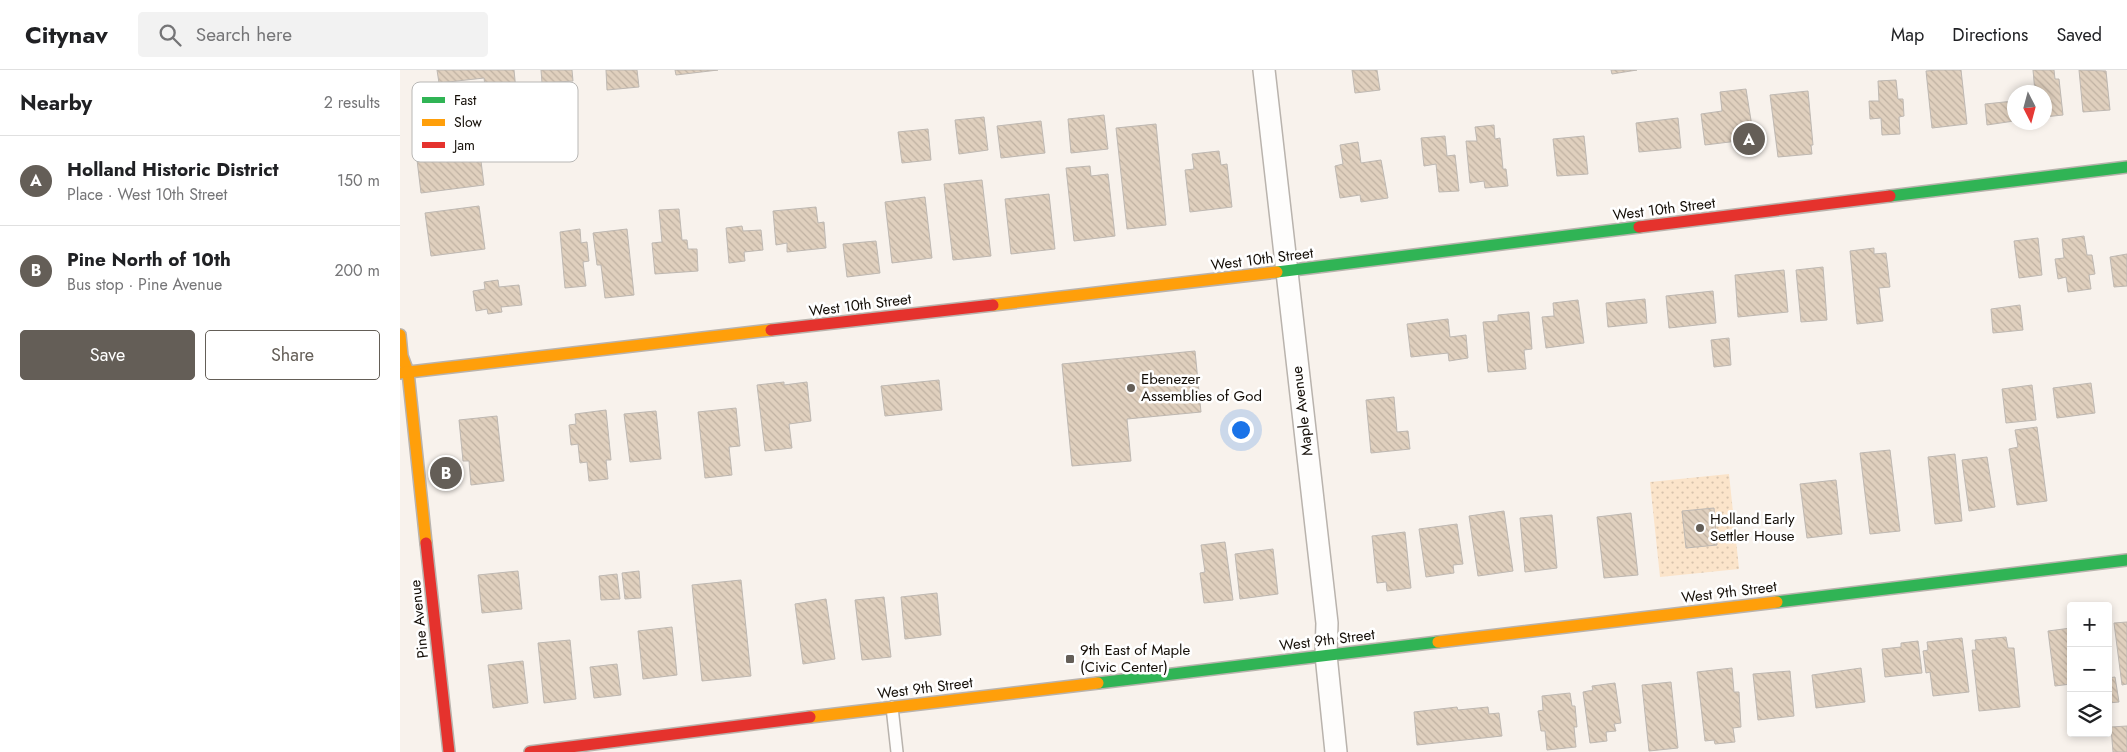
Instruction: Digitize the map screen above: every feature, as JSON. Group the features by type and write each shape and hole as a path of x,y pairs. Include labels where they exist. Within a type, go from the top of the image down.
{"street":[{"name":"Maple Avenue","path":"1264,70 1327,623 1326,655 1336,752"},
{"name":"West 10th Street","path":"404,372 1286,271 2127,167"},
{"name":"Pine Avenue","path":"400,335 449,752"},
{"name":"West 9th Street","path":"530,752 2127,560"}],"lane":[{"path":"892,707 897,752"}],"shaded area":[{"path":"1729,474 1739,569 1660,577 1650,482"}],"building":[{"path":"437,70 514,70 515,82 484,82 484,78 439,82"},
{"path":"541,70 572,70 573,81 542,82"},
{"path":"606,70 637,70 639,87 607,90"},
{"path":"675,70 718,70 676,75"},
{"path":"1352,70 1377,70 1380,90 1355,93"},
{"path":"1611,70 1637,70 1612,74"},
{"path":"1961,70 1967,124 1932,128 1926,71"},
{"path":"2033,70 2054,70 2055,79 2059,79 2063,115 2052,116 2052,85 2034,85"},
{"path":"2079,70 2106,71 2110,110 2083,112"},
{"path":"1896,80 1898,99 1903,99 1904,116 1899,117 1900,134 1882,135 1881,118 1870,119 1869,101 1879,101 1878,81"},
{"path":"1746,89 1754,139 1705,145 1701,114 1722,111 1720,92"},
{"path":"1808,91 1813,145 1811,145 1812,154 1778,157 1770,95"},
{"path":"2007,102 2007,122 1987,125 1985,104"},
{"path":"1104,115 1108,149 1071,153 1068,119"},
{"path":"984,117 988,150 959,154 955,120"},
{"path":"1678,118 1681,148 1639,152 1636,123"},
{"path":"1041,121 1045,153 1001,158 997,126"},
{"path":"1156,124 1166,225 1127,229 1116,128"},
{"path":"1494,125 1495,139 1500,138 1503,169 1506,169 1508,186 1485,188 1484,181 1470,183 1466,141 1477,141 1475,127"},
{"path":"928,129 931,160 902,163 898,132"},
{"path":"1445,136 1447,156 1455,155 1459,191 1439,192 1436,164 1424,166 1421,138"},
{"path":"1584,136 1588,174 1557,176 1553,139"},
{"path":"1358,142 1361,163 1381,160 1388,198 1361,202 1360,195 1340,198 1335,166 1343,164 1340,145"},
{"path":"1219,151 1221,165 1227,164 1232,207 1190,212 1185,170 1194,169 1192,154"},
{"path":"417,162 481,162 484,185 421,193"},
{"path":"1090,166 1091,176 1108,174 1115,236 1074,241 1066,168"},
{"path":"982,180 991,256 953,260 944,184"},
{"path":"1049,194 1055,249 1011,254 1005,199"},
{"path":"925,197 932,258 892,263 885,202"},
{"path":"479,206 485,249 431,256 425,213"},
{"path":"816,207 818,223 824,222 826,248 787,252 787,243 776,245 773,211"},
{"path":"679,209 682,240 687,240 688,249 697,249 698,271 655,274 652,243 662,242 659,210"},
{"path":"742,226 743,231 761,230 763,250 744,252 745,261 729,263 726,228"},
{"path":"580,229 581,243 587,242 589,261 583,262 586,286 565,288 560,232"},
{"path":"627,229 634,295 605,298 601,265 597,265 593,233"},
{"path":"2084,236 2087,255 2092,255 2095,274 2089,275 2091,289 2068,292 2066,277 2058,279 2055,259 2064,258 2062,239"},
{"path":"2038,238 2042,275 2019,278 2014,241"},
{"path":"876,241 880,273 847,277 843,244"},
{"path":"1874,248 1874,254 1886,253 1890,287 1879,288 1883,321 1857,324 1850,251"},
{"path":"2127,254 2127,286 2114,287 2110,257"},
{"path":"1823,267 1827,320 1801,322 1796,270"},
{"path":"1784,270 1788,312 1738,317 1735,275"},
{"path":"498,280 499,287 519,285 522,305 501,307 502,312 488,314 487,309 476,311 473,291 485,289 484,282"},
{"path":"1713,291 1716,323 1669,328 1666,296"},
{"path":"1645,299 1647,323 1608,327 1606,303"},
{"path":"1578,300 1584,343 1546,348 1542,317 1554,316 1553,303"},
{"path":"2020,305 2023,330 1993,333 1991,309"},
{"path":"1529,312 1532,349 1524,350 1526,369 1488,372 1483,322 1498,321 1498,315"},
{"path":"1448,319 1450,337 1466,335 1468,358 1449,361 1448,353 1411,357 1407,324"},
{"path":"1729,338 1731,365 1714,367 1711,340"},
{"name":"Ebenezer Assemblies of God","path":"1195,351 1201,412 1127,419 1131,461 1072,466 1062,364"},
{"path":"939,380 942,410 885,416 881,386"},
{"path":"784,382 784,385 807,382 811,421 789,424 792,448 765,451 757,385"},
{"path":"2091,383 2095,413 2057,418 2053,388"},
{"path":"2032,385 2036,420 2006,423 2002,389"},
{"path":"1394,397 1397,432 1408,431 1410,449 1371,453 1366,400"},
{"path":"736,408 740,446 729,447 732,475 705,478 698,412"},
{"path":"606,410 611,460 606,460 608,479 589,481 587,462 580,463 578,444 571,445 569,425 576,424 575,414"},
{"path":"656,411 661,459 630,462 624,414"},
{"path":"497,416 504,481 471,485 469,461 463,461 459,420"},
{"path":"2037,427 2047,501 2017,505 2009,449 2018,447 2015,430"},
{"path":"1890,450 1900,531 1870,534 1860,453"},
{"path":"1955,454 1962,521 1935,524 1928,457"},
{"path":"1987,457 1995,507 1969,511 1962,460"},
{"path":"1836,480 1842,534 1807,538 1800,484"},
{"name":"Holland Early Settler House","path":"1714,508 1717,545 1686,548 1682,511"},
{"path":"1504,511 1513,571 1478,576 1469,516"},
{"path":"1631,513 1638,575 1604,578 1597,517"},
{"path":"1552,515 1557,568 1525,572 1520,518"},
{"path":"1457,524 1463,564 1453,565 1454,573 1426,577 1419,529"},
{"path":"1405,532 1411,588 1387,591 1386,582 1377,583 1372,536"},
{"path":"1225,542 1233,600 1204,603 1200,573 1205,572 1201,545"},
{"path":"1273,549 1278,594 1240,599 1235,554"},
{"path":"518,571 522,609 482,613 478,575"},
{"path":"639,571 641,598 625,599 622,573"},
{"path":"617,574 620,599 601,600 599,576"},
{"path":"741,580 751,676 702,681 692,585"},
{"path":"937,593 941,635 905,639 901,597"},
{"path":"884,597 891,657 862,660 855,600"},
{"path":"826,599 835,659 803,664 795,604"},
{"path":"2127,622 2127,684 2122,685 2114,623"},
{"path":"672,627 677,675 643,679 638,631"},
{"path":"2067,629 2067,684 2055,686 2048,631"},
{"path":"2006,637 2008,648 2014,648 2020,707 1979,711 1972,650 1976,650 1975,640"},
{"path":"1962,638 1969,692 1933,696 1930,672 1926,673 1923,651 1928,650 1927,642"},
{"path":"570,640 576,699 544,703 538,643"},
{"path":"1918,641 1922,673 1885,677 1882,649 1901,647 1901,643"},
{"path":"523,661 528,703 493,708 488,665"},
{"path":"617,664 621,695 594,698 590,667"},
{"path":"1732,668 1734,692 1739,692 1741,727 1733,728 1735,742 1715,744 1714,740 1705,741 1697,672"},
{"path":"1861,668 1865,702 1816,708 1812,675"},
{"path":"1790,671 1794,716 1758,720 1753,674"},
{"path":"2112,677 2115,677 2119,702 2112,703"},
{"path":"1671,682 1678,748 1649,751 1642,685"},
{"path":"1615,683 1621,723 1614,724 1616,731 1606,732 1607,741 1590,743 1583,692 1593,690 1592,686"},
{"path":"1570,693 1572,706 1575,706 1577,727 1574,727 1576,747 1547,750 1545,731 1541,731 1538,711 1543,710 1542,696"},
{"path":"1457,707 1458,710 1488,707 1489,714 1499,713 1502,736 1417,745 1414,712"},
{"path":"2127,726 2127,752 2113,752 2112,727"}],"traffic: fast":[{"path":"1890,196 2127,167"},
{"path":"1277,272 1639,227"},
{"path":"1777,602 2127,560"},
{"path":"1098,683 1438,642"}],"traffic: slow":[{"path":"993,305 1277,272"},
{"path":"400,373 771,330"},
{"path":"400,335 402,356 408,372 426,543"},
{"path":"1438,642 1777,602"},
{"path":"810,717 1098,683"}],"traffic: jam":[{"path":"1639,227 1890,196"},
{"path":"771,330 993,305"},
{"path":"426,543 449,752"},
{"path":"530,752 810,717"}],"place":[{"name":"Holland Historic District","path":"1749,139"},
{"name":"Ebenezer Assemblies of God","path":"1131,388"},
{"name":"Pine North of 10th","path":"446,473"},
{"name":"Holland Early Settler House","path":"1700,528"},
{"name":"9th East of Maple (Civic Center)","path":"1070,659"}]}
